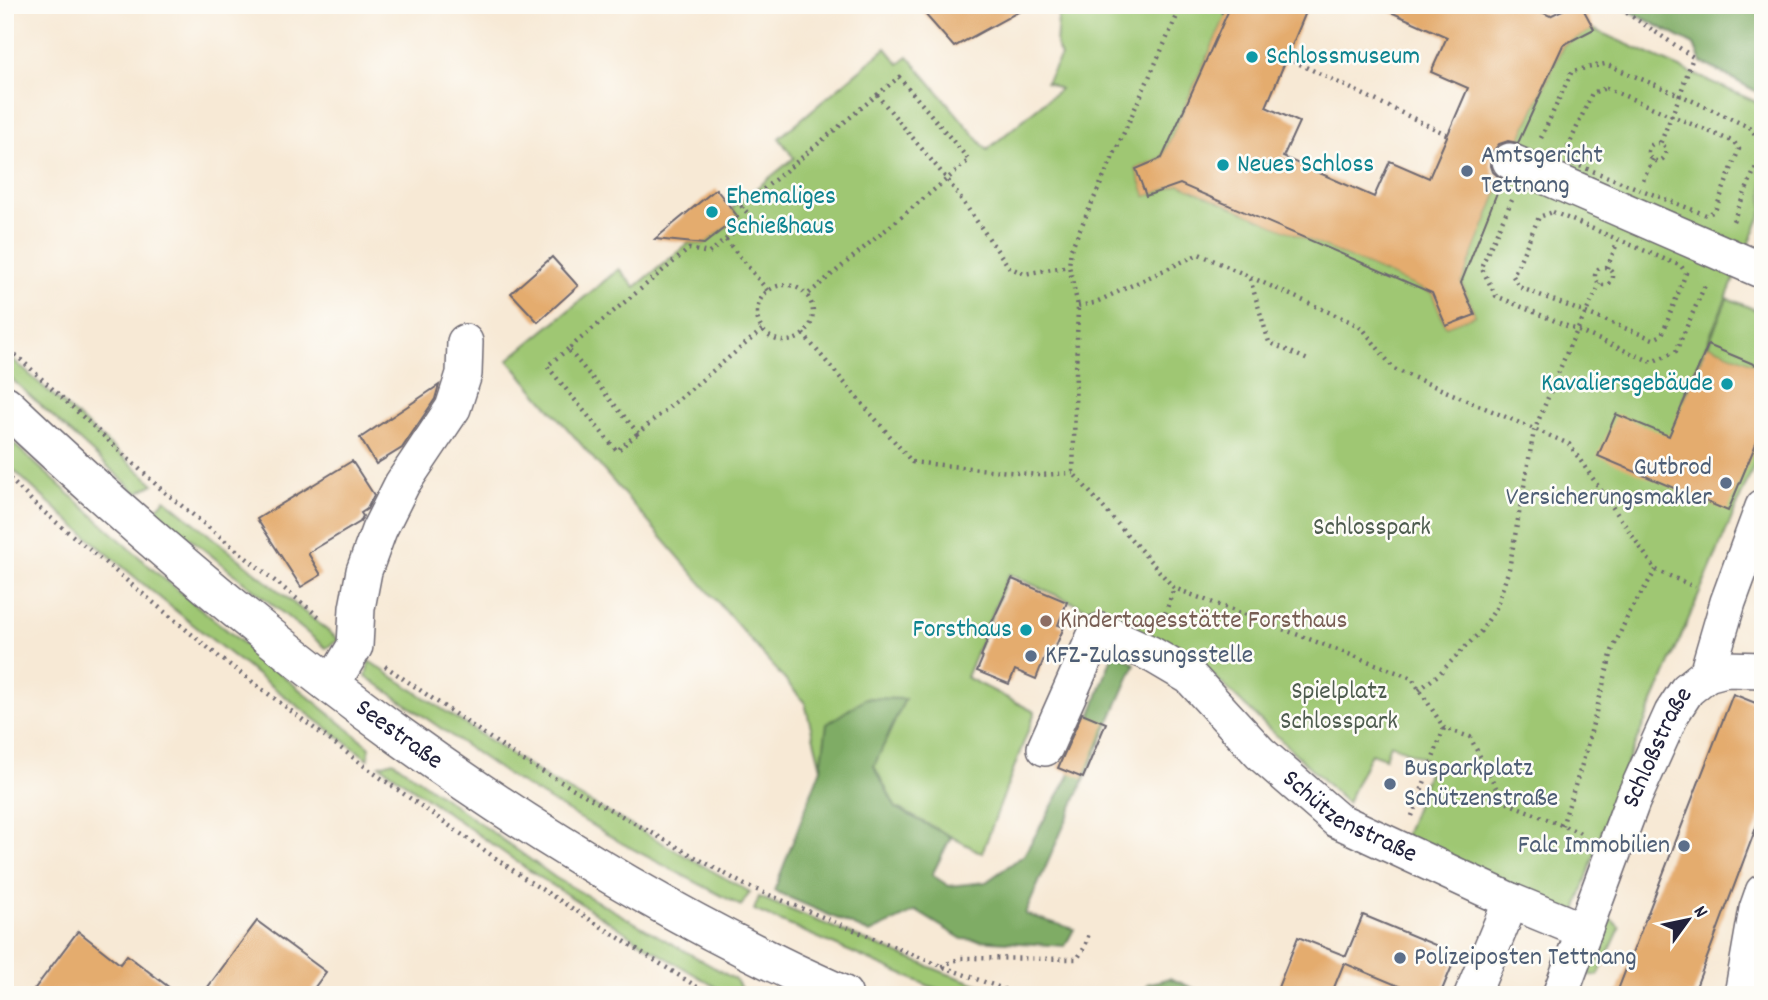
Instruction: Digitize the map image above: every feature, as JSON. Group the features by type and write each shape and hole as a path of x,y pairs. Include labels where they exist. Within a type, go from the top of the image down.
{"main road":[{"name":"Seestraße","path":"5,405 133,523 249,620 480,791 627,885 726,940 843,995"}],"street":[{"path":"1510,161 1763,271"},
{"path":"332,684 355,646 357,608 364,571 379,530 402,484 453,408 464,374 465,342"},
{"name":"Schloßstraße","path":"1560,995 1632,802 1672,713 1687,690 1707,674 1728,602 1763,508"},
{"name":"Schützenstraße","path":"1045,748 1096,633 1101,631 1151,654 1190,677 1260,753 1337,820 1511,901 1584,931"},
{"path":"1707,674 1726,669 1763,670"},
{"path":"1742,995 1757,909 1763,892"},
{"path":"1472,995 1511,901"}],"path":[{"path":"1182,5 1070,249 1069,266 1077,306 1073,473 1174,588 1412,678 1444,728 1470,737 1503,801 1616,847"},
{"path":"1202,5 1227,13"},
{"path":"1615,5 1693,57 1660,144"},
{"path":"1287,58 1448,135"},
{"path":"762,330 617,451 547,366 690,249 709,253 726,240 752,218 742,207 899,76 969,160 807,295"},
{"path":"1606,88 1672,116 1734,142 1739,149 1715,211 1706,215 1572,163 1566,152 1592,93 1606,88"},
{"path":"877,95 947,179 1009,267 1024,274 1069,266"},
{"path":"1679,95 1751,128 1763,149 1720,252"},
{"path":"1553,212 1681,266 1686,273 1662,335 1653,339 1586,314 1519,287 1513,276 1539,217 1553,212"},
{"path":"726,240 768,291"},
{"path":"1077,306 1094,303 1199,254 1363,329 1394,369 1569,444 1656,570 1728,602"},
{"path":"1249,278 1269,342 1308,360"},
{"path":"1419,690 1439,674 1481,631 1496,608 1509,569 1534,431 1570,345 1600,284"},
{"path":"785,285 794,286 807,295 813,308 812,319 808,330 803,334 790,341 779,341 762,330 757,316 759,302 768,291 785,285"},
{"path":"803,334 912,462 1038,475 1073,473"},
{"path":"5,345 161,489 355,646 522,760 745,886 941,966 1020,995"},
{"path":"568,349 638,433"},
{"path":"1562,826 1584,758 1612,652 1629,613 1656,570"},
{"path":"1399,850 1444,728"},
{"path":"941,966 961,958 1077,959 1086,947 1089,933"}],"green space":[{"name":"Schlosspark","path":"1059,5 1231,5 1162,158 1136,169 1146,196 1180,184 1432,293 1446,326 1475,315 1461,283 1510,161 1563,45 1593,29 1763,105 1763,211 1683,400 1760,433 1762,447 1614,794 1575,914 1403,841 1432,762 1390,744 1385,758 1371,753 1347,803 1193,656 1009,574 966,677 1035,712 982,853 821,768 805,703 508,360 619,269 635,287 689,243 704,244 738,217 732,208 794,158 779,138 886,48 899,64 908,56 987,150 1060,89 1046,82 1061,56 1056,45"},
{"path":"1618,5 1763,5 1763,95 1701,62 1694,45"},
{"path":"1727,298 1763,313 1763,368 1708,345"},
{"path":"5,351 154,484 137,493 5,373"},
{"path":"5,436 157,573 370,747 368,759 182,616 48,502 5,462"},
{"path":"165,499 339,640 326,648 155,510"},
{"path":"1114,651 1135,664 1025,914 1074,929 1065,946 962,939 916,911 870,933 774,891 821,768 827,724 866,698 905,699 874,766 896,808 951,837 932,875 949,886 986,882 1024,855 1068,778"},
{"path":"369,661 550,780 750,892 741,906 623,844 509,776 366,676"},
{"path":"393,761 556,878 736,980 745,995 729,995 527,869 380,765"},
{"path":"759,897 945,973 1009,995 957,995 929,986 754,910"},
{"path":"1607,915 1620,928 1598,976 1584,974"},
{"path":"1170,978 1208,995 1145,995 1147,984"}],"building":[{"path":"917,5 1031,5 954,47"},
{"name":"Neues Schloss","path":"1231,5 1309,5 1266,107 1299,122 1283,157 1374,197 1390,161 1429,178 1468,88 1431,72 1447,37 1375,5 1527,5 1550,16 1573,5 1581,5 1594,29 1563,45 1518,143 1508,141 1499,144 1491,154 1493,172 1502,180 1461,283 1475,315 1446,326 1432,293 1180,184 1146,196 1136,169 1162,158"},
{"path":"716,189 738,217 704,244 655,239"},
{"path":"552,257 578,286 538,322 511,293"},
{"path":"1708,345 1763,368 1763,427 1728,511 1598,456 1616,414 1669,436"},
{"path":"439,385 435,399 402,448 376,464 360,438"},
{"path":"352,461 374,495 367,509 361,513 363,516 360,522 308,553 321,575 301,587 257,519"},
{"name":"Forsthaus","path":"1012,579 1067,602 1058,625 1064,627 1053,653 1047,651 1036,679 1015,670 1009,684 977,671 990,634 987,633"},
{"path":"1733,694 1763,706 1763,809 1693,995 1616,995"},
{"path":"1082,713 1106,723 1083,778 1058,768"},
{"name":"Polizeiposten Tettnang","path":"1363,915 1457,954 1440,995 1420,995 1344,963 1331,995 1275,995 1298,937 1346,956"},
{"path":"257,921 326,972 309,995 202,995"},
{"path":"78,931 120,964 127,955 179,995 30,995"}],"place":[{"name":"Schlossmuseum","path":"1252,57"},
{"name":"Neues Schloss","path":"1223,165"},
{"name":"Amtsgericht Tettnang","path":"1467,171"},
{"name":"Ehemaliges Schießhaus","path":"712,212"},
{"name":"Kavaliersgebäude","path":"1727,384"},
{"name":"Gutbrod Versicherungsmakler","path":"1726,483"},
{"name":"Kindertagesstätte Forsthaus","path":"1046,621"},
{"name":"Forsthaus","path":"1026,630"},
{"name":"KFZ-Zulassungsstelle","path":"1031,656"},
{"name":"Busparkplatz Schützenstraße","path":"1390,784"},
{"name":"Falc Immobilien","path":"1684,846"},
{"name":"Polizeiposten Tettnang","path":"1400,958"}],"park label":[{"name":"Spielplatz Schlosspark","path":"1339,707"}]}
